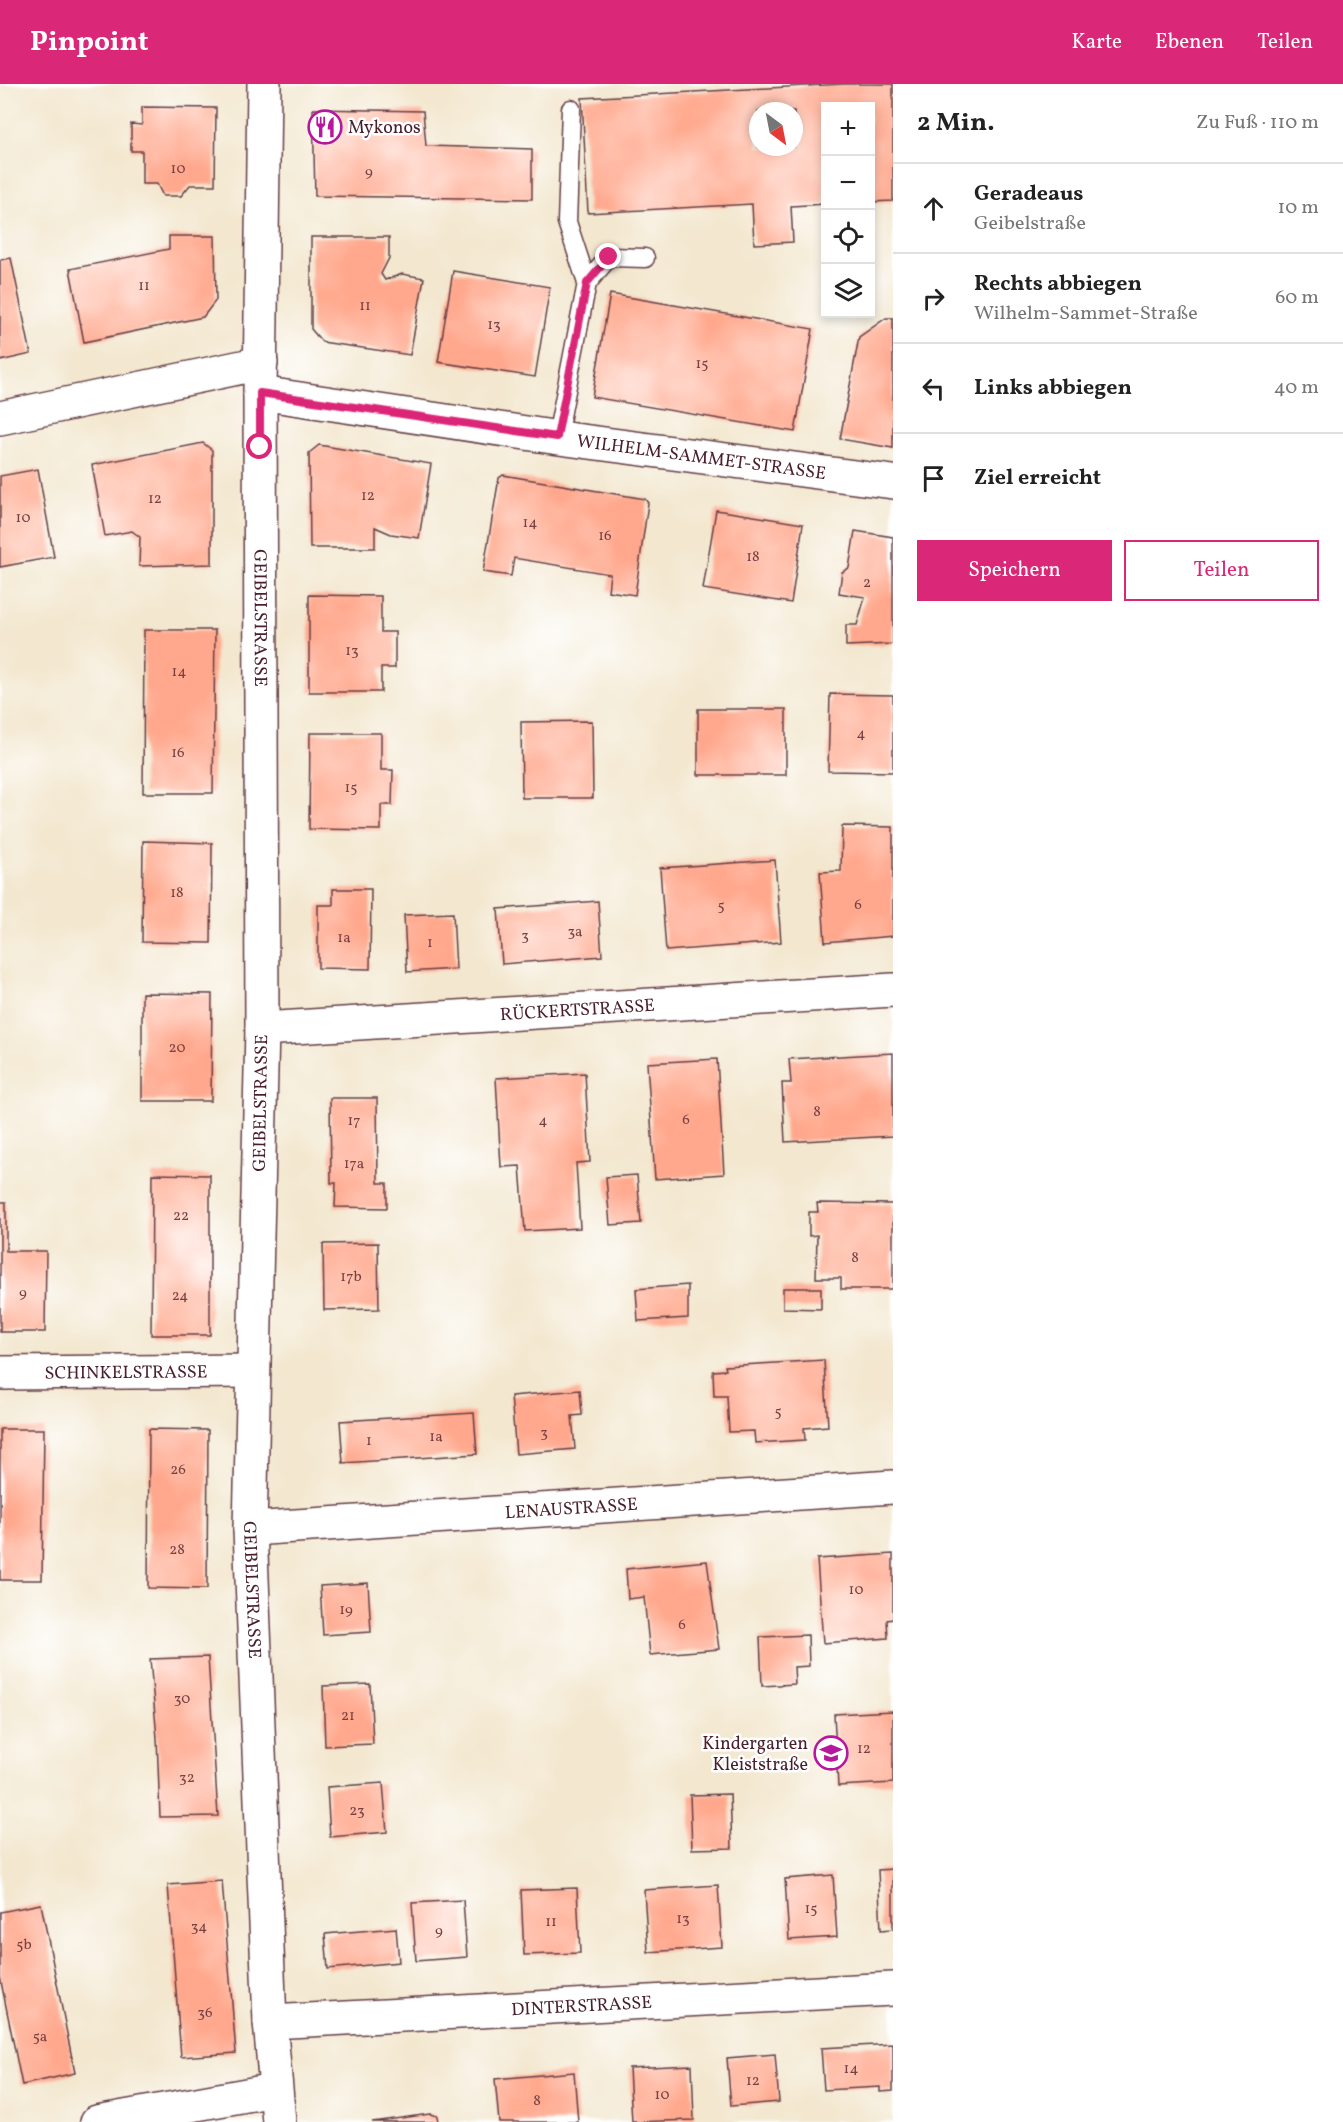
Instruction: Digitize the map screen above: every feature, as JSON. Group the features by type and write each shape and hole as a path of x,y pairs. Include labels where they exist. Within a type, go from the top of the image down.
{"street":[{"name":"GEIBELSTRASSE","path":"264,84 260,378 262,1029 250,1529 270,2022 274,2090 279,2122"},
{"name":"WILHELM-SAMMET-STRASSE","path":"0,418 260,378 557,437 893,482"},
{"name":"RÜCKERTSTRASSE","path":"262,1029 893,990"},
{"name":"SCHINKELSTRASSE","path":"0,1373 253,1371"},
{"name":"LENAUSTRASSE","path":"250,1529 893,1487"},
{"name":"DINTERSTRASSE","path":"270,2022 893,1989"},
{"path":"97,2122 274,2090"}],"lane":[{"path":"557,437 587,283 567,222 571,109"},
{"path":"587,283 609,257 645,258"}],"building":[{"path":"843,84 893,84 893,201 875,202 875,102 821,102 821,204 791,206 793,242 754,244 752,204 588,213 582,98"},
{"path":"142,107 216,108 215,185 190,185 181,196 163,196 157,184 142,184 142,151 131,151 131,124 142,125"},
{"path":"313,109 423,111 426,146 532,149 532,199 315,196"},
{"path":"169,236 215,236 216,300 203,317 84,342 70,269 169,249"},
{"path":"311,237 389,237 389,258 381,274 385,280 402,274 424,278 410,355 322,342 311,329"},
{"path":"11,258 31,354 0,361 0,260"},
{"path":"453,271 550,287 535,377 438,362"},
{"path":"610,294 813,329 795,432 592,397"},
{"path":"886,318 893,318 893,448 840,439 859,337"},
{"path":"203,443 212,450 212,564 139,566 140,537 132,531 105,536 92,465"},
{"path":"319,445 431,464 419,538 391,534 375,527 375,548 310,548 309,453"},
{"path":"38,469 54,557 0,567 0,476"},
{"path":"503,475 645,499 648,503 635,595 608,591 610,574 514,558 511,576 483,572 499,478"},
{"path":"716,510 803,524 791,603 703,589"},
{"path":"855,531 893,537 893,644 846,646 846,625 857,625 865,597 839,593 842,572 849,568"},
{"path":"309,595 381,596 381,632 395,632 395,668 381,668 381,692 309,692"},
{"path":"144,630 215,630 213,793 143,793"},
{"path":"830,694 893,695 893,772 828,771"},
{"path":"698,709 786,709 786,775 698,775"},
{"path":"592,721 593,798 522,798 521,722"},
{"path":"310,733 381,733 381,770 393,770 392,805 381,805 381,830 309,829"},
{"path":"842,826 893,827 893,936 825,942 820,872 841,871"},
{"path":"143,841 212,843 211,943 142,942"},
{"path":"775,860 781,942 666,951 660,868"},
{"path":"333,889 371,889 370,969 318,968 318,905 333,905"},
{"path":"598,901 602,956 502,964 498,909"},
{"path":"453,913 456,969 407,972 404,915"},
{"path":"142,993 212,994 211,1101 142,1101"},
{"path":"893,1053 893,1136 785,1142 782,1083 791,1083 789,1059"},
{"path":"717,1059 724,1174 655,1179 647,1063"},
{"path":"585,1073 590,1162 576,1163 580,1228 525,1231 520,1166 501,1167 496,1078"},
{"path":"330,1098 377,1098 378,1183 387,1183 387,1208 335,1207 336,1183 331,1183"},
{"path":"152,1174 210,1175 210,1335 151,1335"},
{"path":"637,1175 641,1223 610,1225 606,1177"},
{"path":"0,1202 6,1202 6,1251 46,1251 45,1332 0,1332"},
{"path":"817,1203 893,1204 893,1289 841,1289 841,1278 816,1278 817,1235 809,1236 809,1212 818,1212"},
{"path":"378,1243 379,1309 324,1310 323,1244"},
{"path":"688,1285 688,1318 638,1321 636,1289"},
{"path":"783,1288 821,1288 821,1309 783,1308"},
{"path":"824,1360 828,1426 804,1428 805,1440 755,1443 754,1431 729,1432 727,1396 714,1396 713,1371 726,1370 725,1366"},
{"path":"580,1390 582,1415 572,1416 575,1449 516,1454 511,1396"},
{"path":"474,1413 477,1454 343,1463 340,1421"},
{"path":"0,1429 44,1429 42,1580 0,1580"},
{"path":"149,1429 208,1430 207,1589 148,1588"},
{"path":"893,1554 893,1619 887,1620 888,1638 823,1643 817,1559"},
{"path":"707,1561 719,1649 650,1655 644,1597 628,1599 626,1569"},
{"path":"368,1583 371,1632 323,1635 320,1586"},
{"path":"808,1635 809,1666 794,1667 795,1684 762,1686 760,1637"},
{"path":"208,1657 218,1816 160,1817 157,1738 150,1659"},
{"path":"370,1684 373,1744 325,1746 323,1686"},
{"path":"893,1711 893,1783 838,1786 834,1714"},
{"path":"383,1783 387,1832 330,1837 327,1787"},
{"path":"730,1794 732,1848 692,1849 690,1795"},
{"path":"893,1869 893,1929 881,1930 878,1870"},
{"path":"833,1875 837,1937 789,1940 785,1879"},
{"path":"222,1881 236,2053 181,2057 168,1885"},
{"path":"718,1885 722,1947 648,1952 644,1890"},
{"path":"577,1888 580,1953 524,1955 521,1890"},
{"path":"463,1900 467,1957 416,1961 412,1903"},
{"path":"41,1904 75,2073 22,2085 0,1977 0,1912"},
{"path":"396,1928 399,1962 328,1969 325,1934"},
{"path":"893,2044 893,2091 880,2092 880,2087 824,2090 821,2048"},
{"path":"775,2054 779,2102 731,2106 727,2058"},
{"path":"692,2065 694,2120 632,2122 629,2068"},
{"path":"574,2072 578,2122 499,2122 495,2079"},
{"path":"430,2114 437,2116 438,2122 372,2122"}],"place":[{"name":"Mykonos","path":"325,127"},
{"name":"Kindergarten Kleiststraße","path":"831,1753"}],"route":[{"path":"260,447 260,393 557,437 587,283 609,257"}]}
